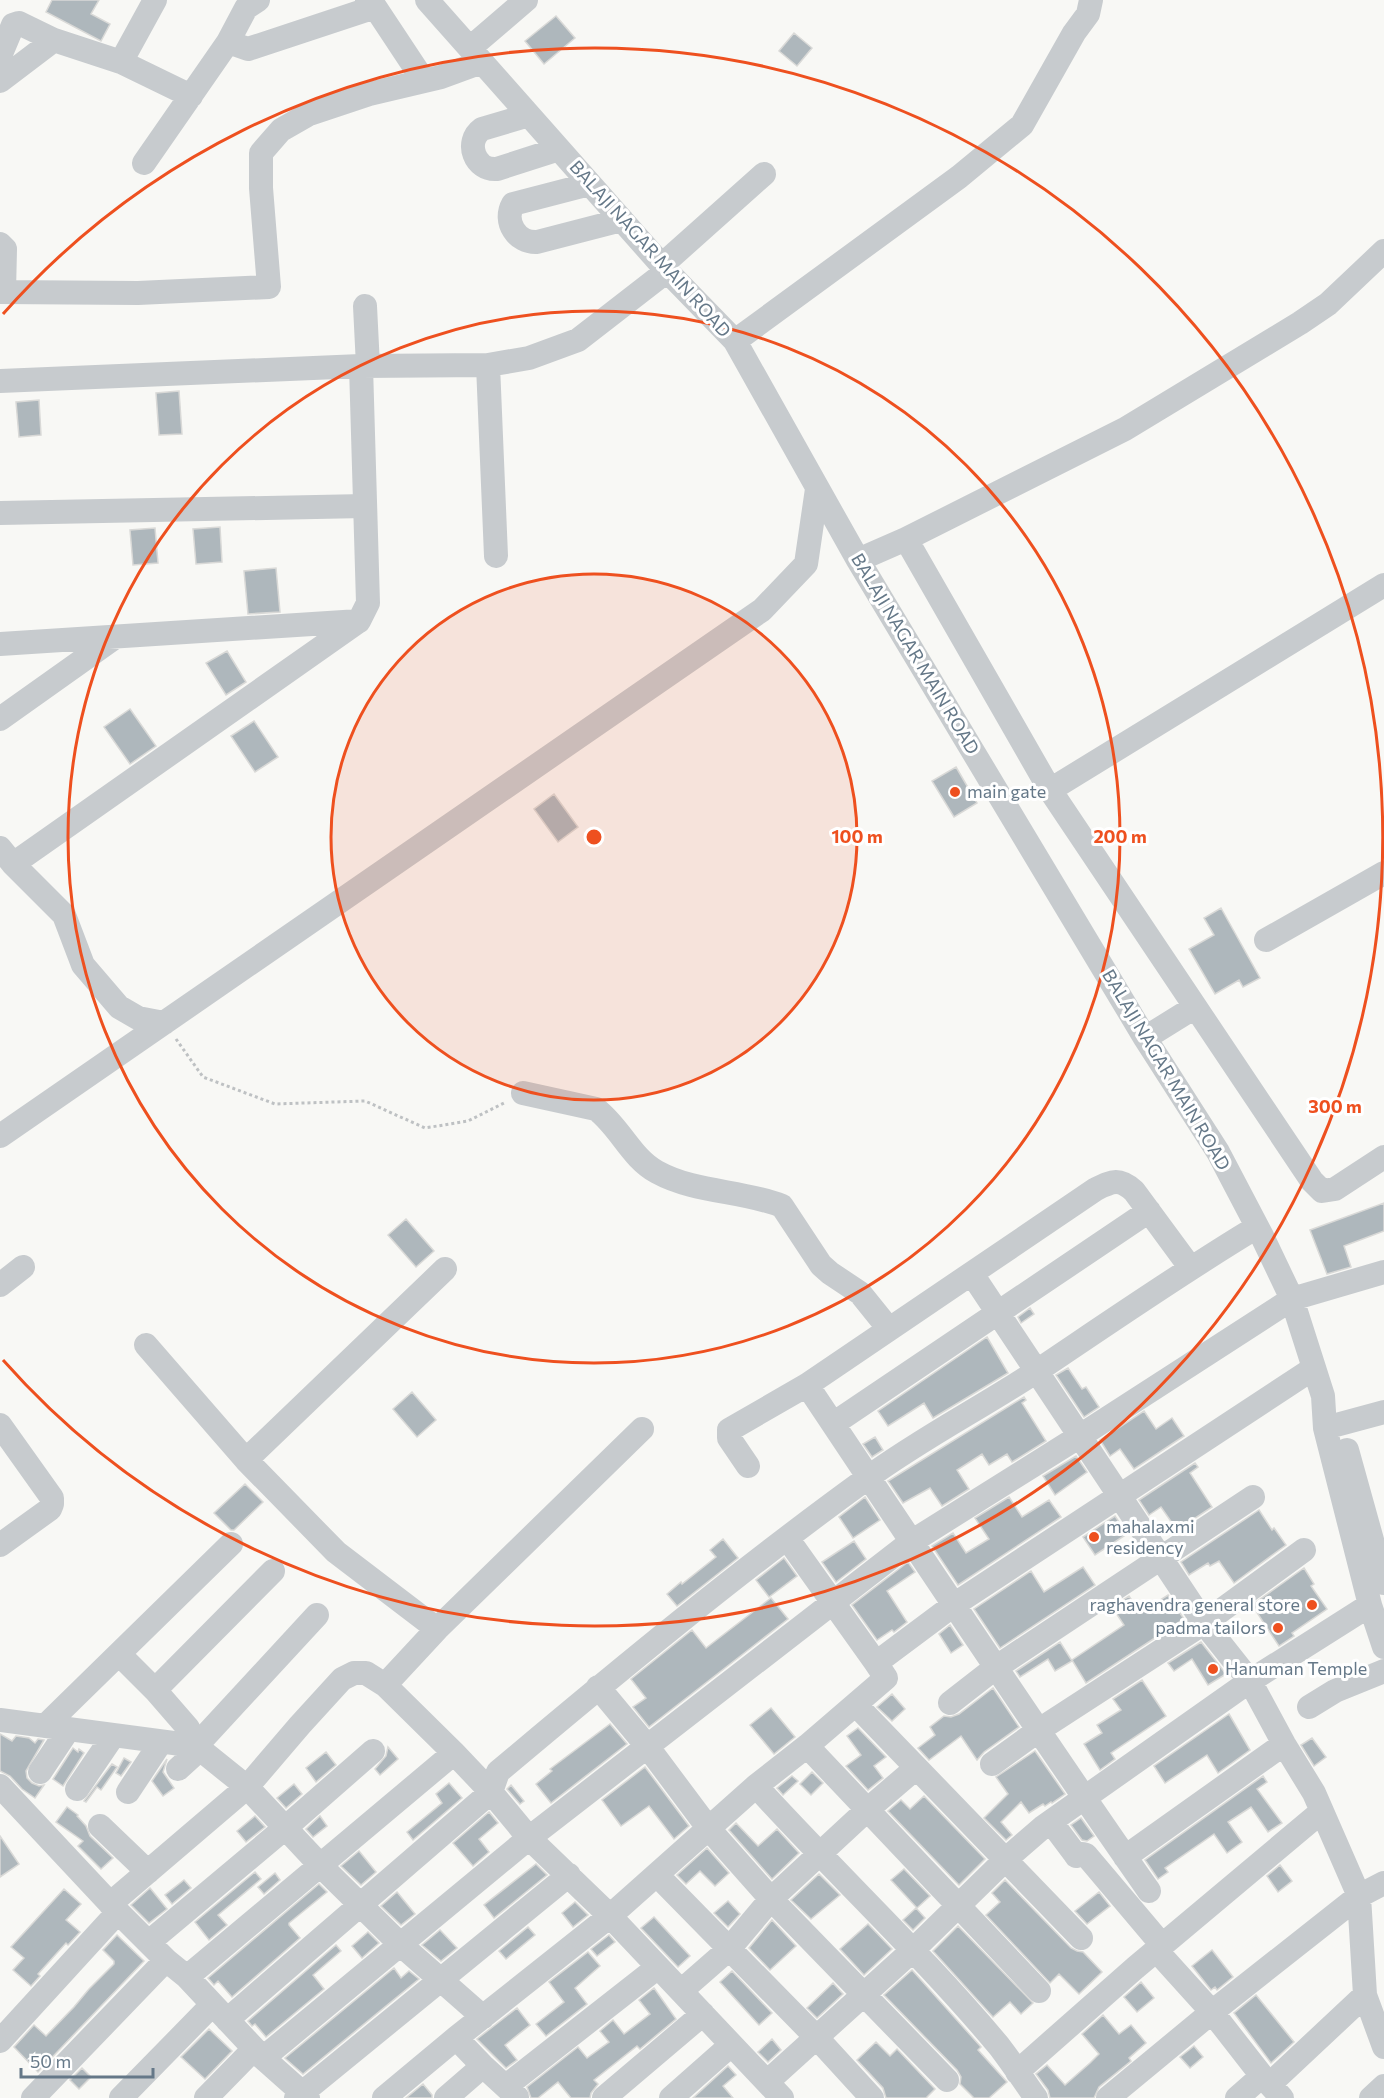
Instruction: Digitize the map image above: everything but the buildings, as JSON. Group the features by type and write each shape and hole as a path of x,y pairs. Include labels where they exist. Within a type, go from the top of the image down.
{"street":[{"path":"121,62 155,0"},
{"path":"144,164 228,42 246,8 258,0"},
{"name":"BALAJI NAGAR MAIN ROAD","path":"427,0 664,268 735,341 858,560 1145,1038 1218,1152 1292,1299 1332,1426"},
{"path":"0,244 5,249 2,292 138,293 269,287 261,188 261,153 281,130 309,114 369,94 424,81 476,55 526,0"},
{"path":"735,341 959,177 1022,125 1074,33 1088,14 1090,0"},
{"path":"228,42 248,49 371,4 424,81"},
{"path":"0,56 13,25 19,23 54,40 121,62 191,96"},
{"path":"0,81 54,40"},
{"path":"529,115 475,133 472,140 474,154 481,165 490,170 498,169 559,149"},
{"path":"0,381 365,366 489,365 529,358 578,340 664,268 764,174"},
{"path":"590,184 513,204 509,211 511,225 520,238 529,243 622,220"},
{"path":"858,560 906,539 1125,429 1328,304 1384,251"},
{"path":"164,1023 138,1018 119,1007 83,965 64,915 6,856 359,621 368,603 364,506 365,306"},
{"path":"489,365 496,556"},
{"path":"0,1136 762,610 806,564 817,489"},
{"path":"0,513 364,506"},
{"path":"906,539 1050,790 1312,1180 1322,1191 1335,1190 1384,1157"},
{"path":"1050,790 1384,585"},
{"path":"0,644 359,621"},
{"path":"0,719 114,638"},
{"path":"1266,939 1384,873"},
{"path":"1145,1038 1195,1007"},
{"path":"523,1093 596,1109 605,1116 642,1162 656,1172 675,1180 782,1206 821,1264 830,1273 860,1293 889,1329"},
{"path":"748,1466 729,1438 729,1430 807,1385 1096,1189 1112,1182 1124,1182 1134,1191 1190,1267"},
{"path":"833,1424 1149,1211"},
{"path":"121,2098 219,2012 361,1905 491,1792 498,1772 598,1687 788,1538 868,1477 1036,1371 1190,1267 1257,1227"},
{"path":"0,1285 23,1267"},
{"path":"246,1460 445,1269"},
{"path":"206,2098 258,2053 401,1945 530,1838 911,1542 1292,1299 1384,1272"},
{"path":"972,1274 1204,1623 1250,1681 1314,1793 1359,1896 1365,1995 1384,2047"},
{"path":"146,1345 246,1460 336,1552 437,1629"},
{"path":"876,1663 955,1604 1314,1368"},
{"path":"807,1385 955,1604 995,1668 1149,1891"},
{"path":"1332,1426 1384,1413"},
{"path":"0,1425 52,1498 52,1504 50,1509 0,1545"},
{"path":"1332,1426 1384,1583"},
{"path":"1332,1426 1370,1605 1384,1647"},
{"path":"385,1685 437,1629 642,1429"},
{"path":"950,1703 995,1668 1253,1497"},
{"path":"384,2098 610,1916 756,1786 807,1746 886,1678 788,1538"},
{"path":"40,1772 56,1728 119,1654 231,1544"},
{"path":"992,1764 1039,1730 1204,1623 1304,1550"},
{"path":"155,1690 273,1571"},
{"path":"0,2041 114,1908 148,1872 247,1787 342,1679 354,1673 366,1673 385,1685 454,1753 530,1838 610,1916 777,2094 817,2038 913,1950 1005,1860 1051,1822 1250,1681 1370,1605"},
{"path":"178,1769 317,1615"},
{"path":"119,1654 188,1728 198,1748 247,1787 320,1865 401,1945 483,2017"},
{"path":"1309,1707 1335,1690 1384,1671"},
{"path":"598,1687 647,1746 708,1829 771,1899 946,2080"},
{"path":"856,1705 1081,1938"},
{"path":"0,1720 198,1748"},
{"path":"77,1789 113,1736"},
{"path":"128,1792 161,1742"},
{"path":"1125,1857 1284,1744"},
{"path":"807,1746 1039,1991"},
{"path":"149,1942 285,1828 373,1750"},
{"path":"187,1977 454,1753"},
{"path":"681,1991 729,1949 771,1899 818,1854 916,1768"},
{"path":"0,1786 114,1908 166,1960 187,1977 302,2096 569,1875"},
{"path":"756,1786 818,1854 913,1950 999,2047 1036,2098"},
{"path":"1017,2072 1159,1947 1321,1812"},
{"path":"1051,1822 1076,1856 1086,1855 1271,2086"},
{"path":"100,1826 148,1872"},
{"path":"657,1875 817,2038 872,2098"},
{"path":"1108,2098 1359,1896 1384,1884"},
{"path":"33,2098 166,1960"},
{"path":"456,2038 512,2092 658,1967"},
{"path":"1237,2098 1271,2086 1365,1995"},
{"path":"604,2098 703,2014"},
{"path":"671,2098 731,2045"},
{"path":"446,2098 483,2066"},
{"path":"1371,2098 1384,2086"}],"path":[{"path":"164,1023 203,1077 275,1104 365,1101 425,1128 468,1121 523,1093"}],"place":[{"name":"main gate","path":"955,792"},
{"name":"mahalaxmi residency","path":"1094,1537"},
{"name":"raghavendra general store","path":"1312,1605"},
{"name":"padma tailors","path":"1278,1628"},
{"name":"Hanuman Temple","path":"1213,1669"}]}
